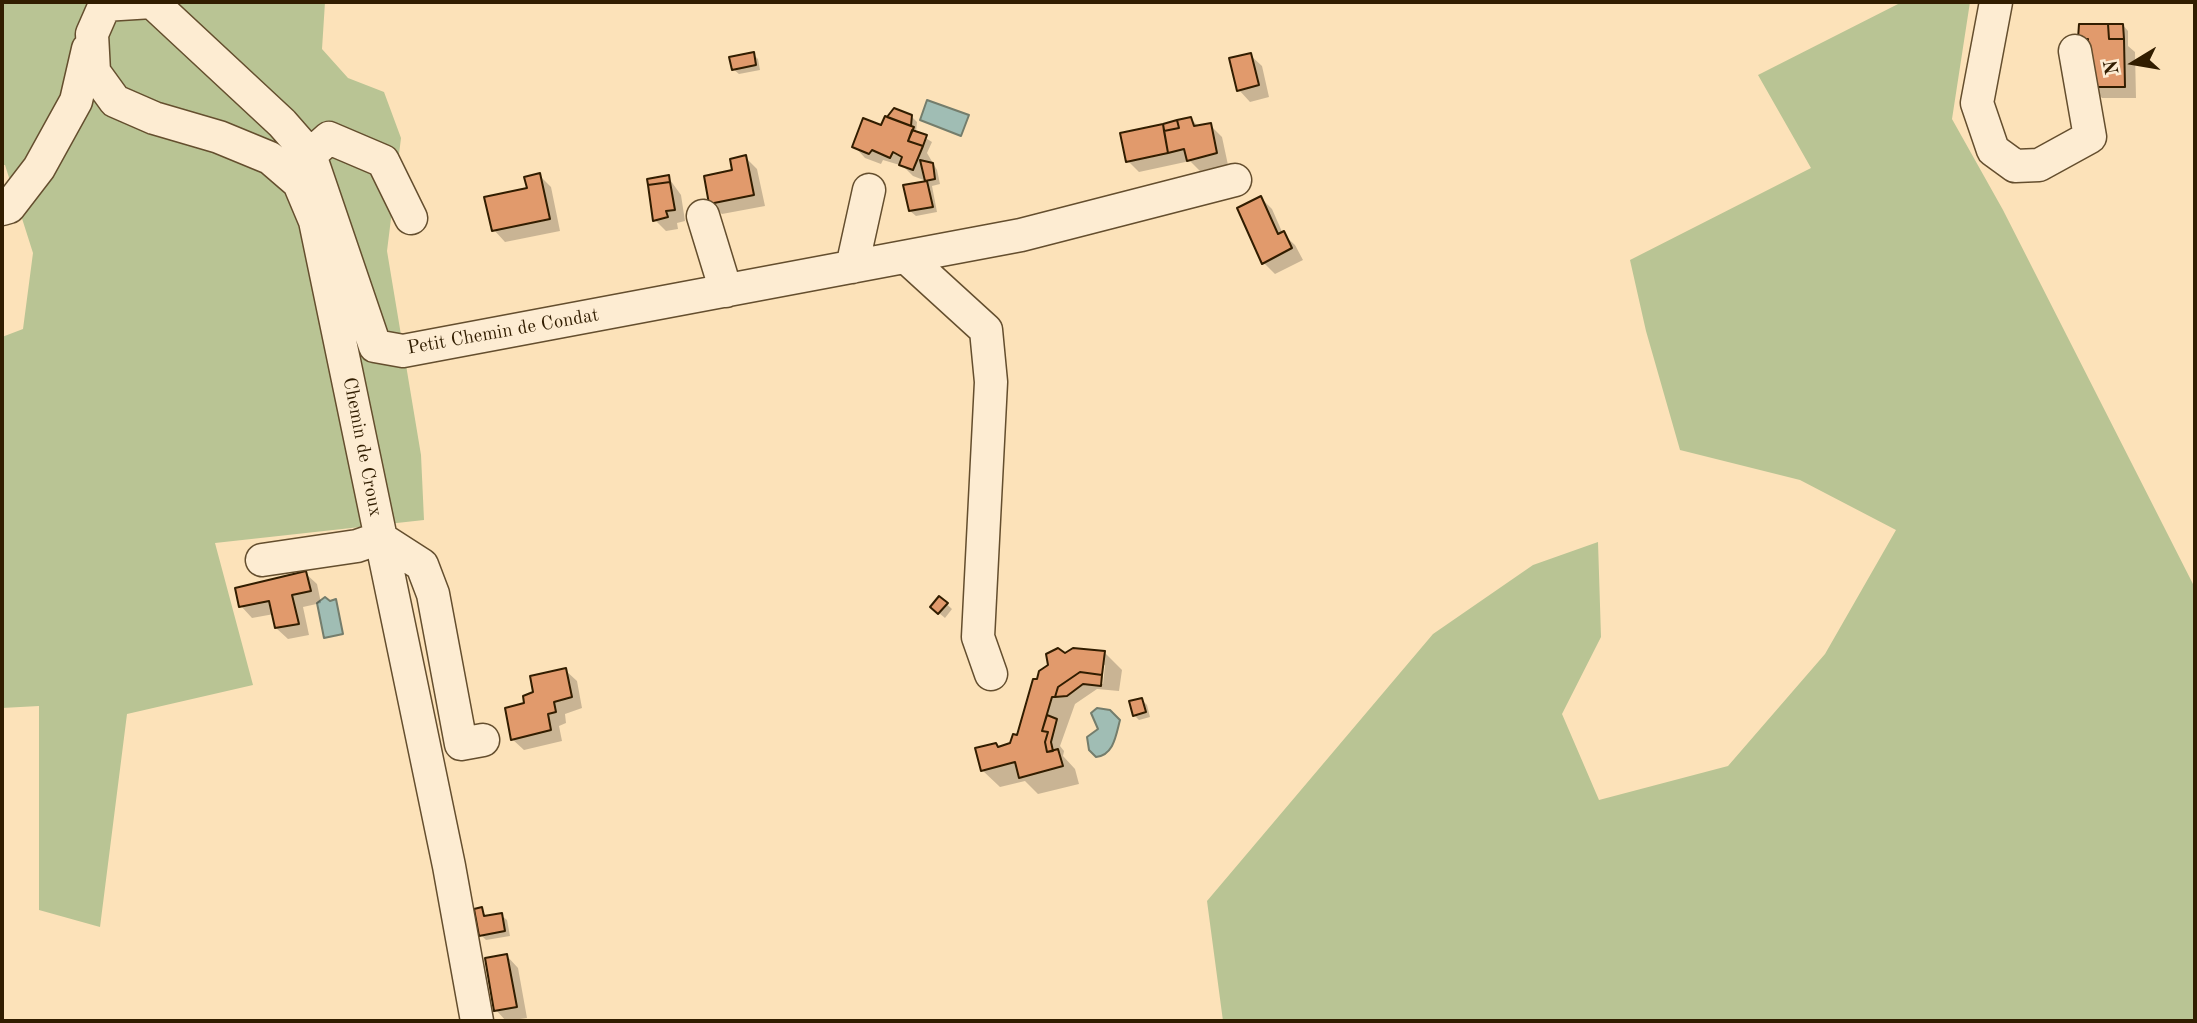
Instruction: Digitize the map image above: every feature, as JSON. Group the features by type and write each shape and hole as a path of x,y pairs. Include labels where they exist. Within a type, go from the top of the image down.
{"street":[{"name":"Petit Chemin de Condat","path":"105,3 152,2 282,123 310,155 375,346 404,351 1050,228 1235,180"},
{"path":"1996,2 1977,103 1993,150 2015,166 2039,165 2090,137 2075,51"},
{"name":"Chemin de Croux","path":"105,3 92,34 94,72 115,101 154,118 219,137 270,158 299,183 315,221 449,866 477,1021"},
{"path":"2,209 9,207 39,168 76,101 92,34"},
{"path":"310,155 329,138 383,161 411,218"},
{"path":"852,267 869,190"},
{"path":"703,216 726,291"},
{"path":"906,257 986,330 991,382 978,637 991,674"},
{"path":"262,560 357,546 380,538 422,565 433,594 461,744 483,740"}],"green space":[{"path":"2,2 325,2 322,49 348,78 384,92 401,138 387,251 421,455 424,520 215,543 253,685 127,714 100,927 39,910 39,706 2,708 2,337 23,329 33,253 5,165 2,165"},
{"path":"1902,2 1970,2 1952,119 2003,210 2195,588 2195,1021 1223,1021 1207,901 1433,634 1533,565 1598,542 1601,637 1562,714 1599,800 1728,766 1825,654 1896,530 1800,480 1680,450 1646,331 1630,260 1811,168 1758,75"}],"water":[{"path":"927,100 969,115 961,136 920,120"},
{"path":"325,597 330,601 336,599 343,634 324,638 317,603"},
{"path":"1097,708 1110,710 1120,720 1110,748 1096,757 1089,750 1087,737 1098,729 1091,713"}],"building":[{"path":"2079,24 2108,24 2109,39 2124,39 2125,87 2088,87 2088,39 2078,39"},
{"path":"2108,24 2123,24 2124,39 2109,39"},
{"path":"754,52 756,65 732,70 729,57"},
{"path":"1251,53 1259,85 1237,91 1229,58"},
{"path":"894,108 912,115 911,126 887,117"},
{"path":"885,116 914,127 908,141 923,146 913,170 899,165 902,157 893,152 890,158 872,150 869,154 852,147 863,118 881,125"},
{"path":"1191,117 1194,126 1211,123 1217,153 1187,161 1184,149 1168,153 1164,131 1179,128 1177,120"},
{"path":"1177,120 1179,128 1164,131 1163,124"},
{"path":"1163,124 1168,153 1126,162 1120,133"},
{"path":"912,130 927,135 923,146 908,141"},
{"path":"746,155 754,195 709,204 704,176 732,170 730,159"},
{"path":"920,160 933,163 935,179 925,181"},
{"path":"540,173 550,219 492,231 484,197 527,188 524,177"},
{"path":"669,175 670,182 648,185 647,179"},
{"path":"927,181 933,207 909,211 903,185"},
{"path":"670,182 675,210 666,211 668,217 653,221 648,185"},
{"path":"1261,196 1278,234 1284,231 1292,248 1262,264 1237,208"},
{"path":"306,571 311,591 292,595 299,624 275,628 269,601 239,607 235,588"},
{"path":"939,596 948,603 938,614 930,607"},
{"path":"1058,648 1065,653 1073,648 1105,651 1102,675 1080,672 1058,687 1055,697 1052,697 1042,731 1048,732 1045,742 1047,752 1058,749 1063,766 1019,778 1015,762 981,771 975,748 996,743 998,747 1010,743 1013,734 1017,735 1033,679 1037,679 1039,671 1048,665 1046,654"},
{"path":"566,668 572,697 554,702 556,712 548,714 551,730 511,740 505,708 524,703 523,696 533,692 530,676"},
{"path":"1080,672 1102,675 1101,686 1083,684 1067,696 1055,697 1058,687"},
{"path":"1142,698 1146,712 1133,716 1129,701"},
{"path":"1047,715 1057,719 1051,742 1053,751 1047,752 1045,742 1048,732 1042,731"},
{"path":"482,907 484,916 502,913 505,931 479,936 474,909"},
{"path":"507,954 517,1007 494,1011 485,958"}]}
